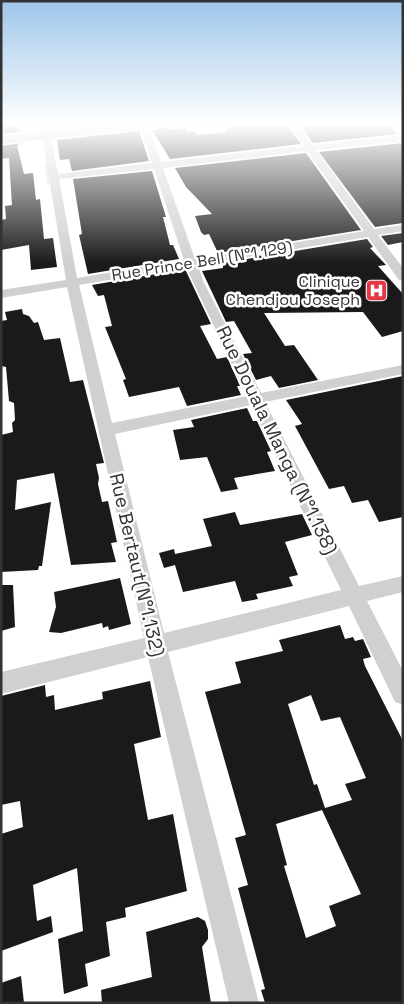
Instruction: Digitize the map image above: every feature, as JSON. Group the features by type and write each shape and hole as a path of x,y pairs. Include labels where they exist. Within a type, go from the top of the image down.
{"street":[{"name":"Rue Bertaut(N°1.132)","path":"52,170 72,282 106,430 156,645 244,1003"},
{"path":"53,177 121,170"},
{"name":"Rue Douala Manga (N°1.138)","path":"158,170 198,281 403,694"},
{"path":"323,170 403,277"},
{"name":"Rue Prince Bell (N°1.129)","path":"1,294 403,228"},
{"path":"106,430 403,369"},
{"path":"1,683 403,584"}],"building":[{"path":"10,170 23,170 24,174 33,173 36,200 40,199 44,239 53,238 57,267 31,270 29,245 1,250 1,220 6,219 5,206 12,205"},
{"path":"176,170 318,170 361,230 218,253 209,234 204,235 201,232 195,216 212,214 186,187"},
{"path":"332,170 403,170 403,223 375,227"},
{"path":"152,171 166,217 163,217 170,245 173,245 179,259 88,274 79,235 82,234 73,179"},
{"path":"403,233 403,242 388,245 381,236"},
{"path":"367,239 373,247 370,248 386,265 378,266 403,294 403,331 382,337 363,312 264,313 285,346 294,345 318,380 279,388 271,376 256,380 243,354 252,353 234,321 226,322 202,271 223,268 223,263"},
{"path":"185,269 211,324 200,326 217,359 227,357 240,386 237,386 241,395 187,406 179,387 129,397 123,380 126,379 105,327 112,326 104,295 98,296 92,285"},
{"path":"22,309 23,314 29,316 34,323 38,322 44,340 60,338 70,382 83,380 104,463 96,464 99,478 98,484 102,502 108,501 117,542 111,543 116,562 71,565 54,473 17,480 15,510 51,502 42,566 39,566 38,570 1,572 1,435 13,432 12,423 15,420 14,403 9,401 6,367 1,366 1,321 7,320 5,312"},
{"path":"403,376 403,517 379,522 368,500 352,503 344,486 329,489 295,426 302,424 286,400"},
{"path":"247,408 253,421 257,421 271,451 267,452 275,471 234,478 238,489 221,492 207,457 180,460 173,430 194,427 191,420"},
{"path":"235,512 240,525 302,514 312,535 285,542 298,575 289,577 293,586 256,594 258,599 242,602 235,581 183,592 175,565 164,568 159,553 174,549 175,554 212,546 203,519"},
{"path":"120,578 131,624 109,630 108,626 103,628 102,623 61,633 49,632 56,607 54,592"},
{"path":"1,585 13,585 15,627 1,631"},
{"path":"340,625 345,639 353,637 355,641 363,639 371,657 363,659 365,666 403,741 403,1003 265,1003 261,990 265,989 238,888 248,885 235,838 246,835 205,692 241,683 235,662 283,651 279,640","holes":["311,695 321,721 340,717 366,778 345,784 352,800 325,808 317,784 314,785 288,704","322,810 361,894 329,906 336,926 306,938 284,866 287,865 276,824"]},
{"path":"150,681 161,737 134,744 148,820 173,814 187,891 125,908 126,917 106,922 110,956 85,964 88,986 64,994 58,939 83,931 77,868 33,885 37,921 51,916 53,932 1,951 1,834 23,827 20,801 1,805 1,696 45,685 46,697 54,695 55,710 103,699 102,692"},
{"path":"198,917 205,921 208,930 208,939 202,947 211,1003 102,1003 101,990 152,977 146,932"},
{"path":"21,976 24,1003 1,1003 1,983"}],"waterway":[{"path":"47,170 49,183"}],"place":[{"name":"Clinique Chendjou Joseph","path":"376,290"}]}
